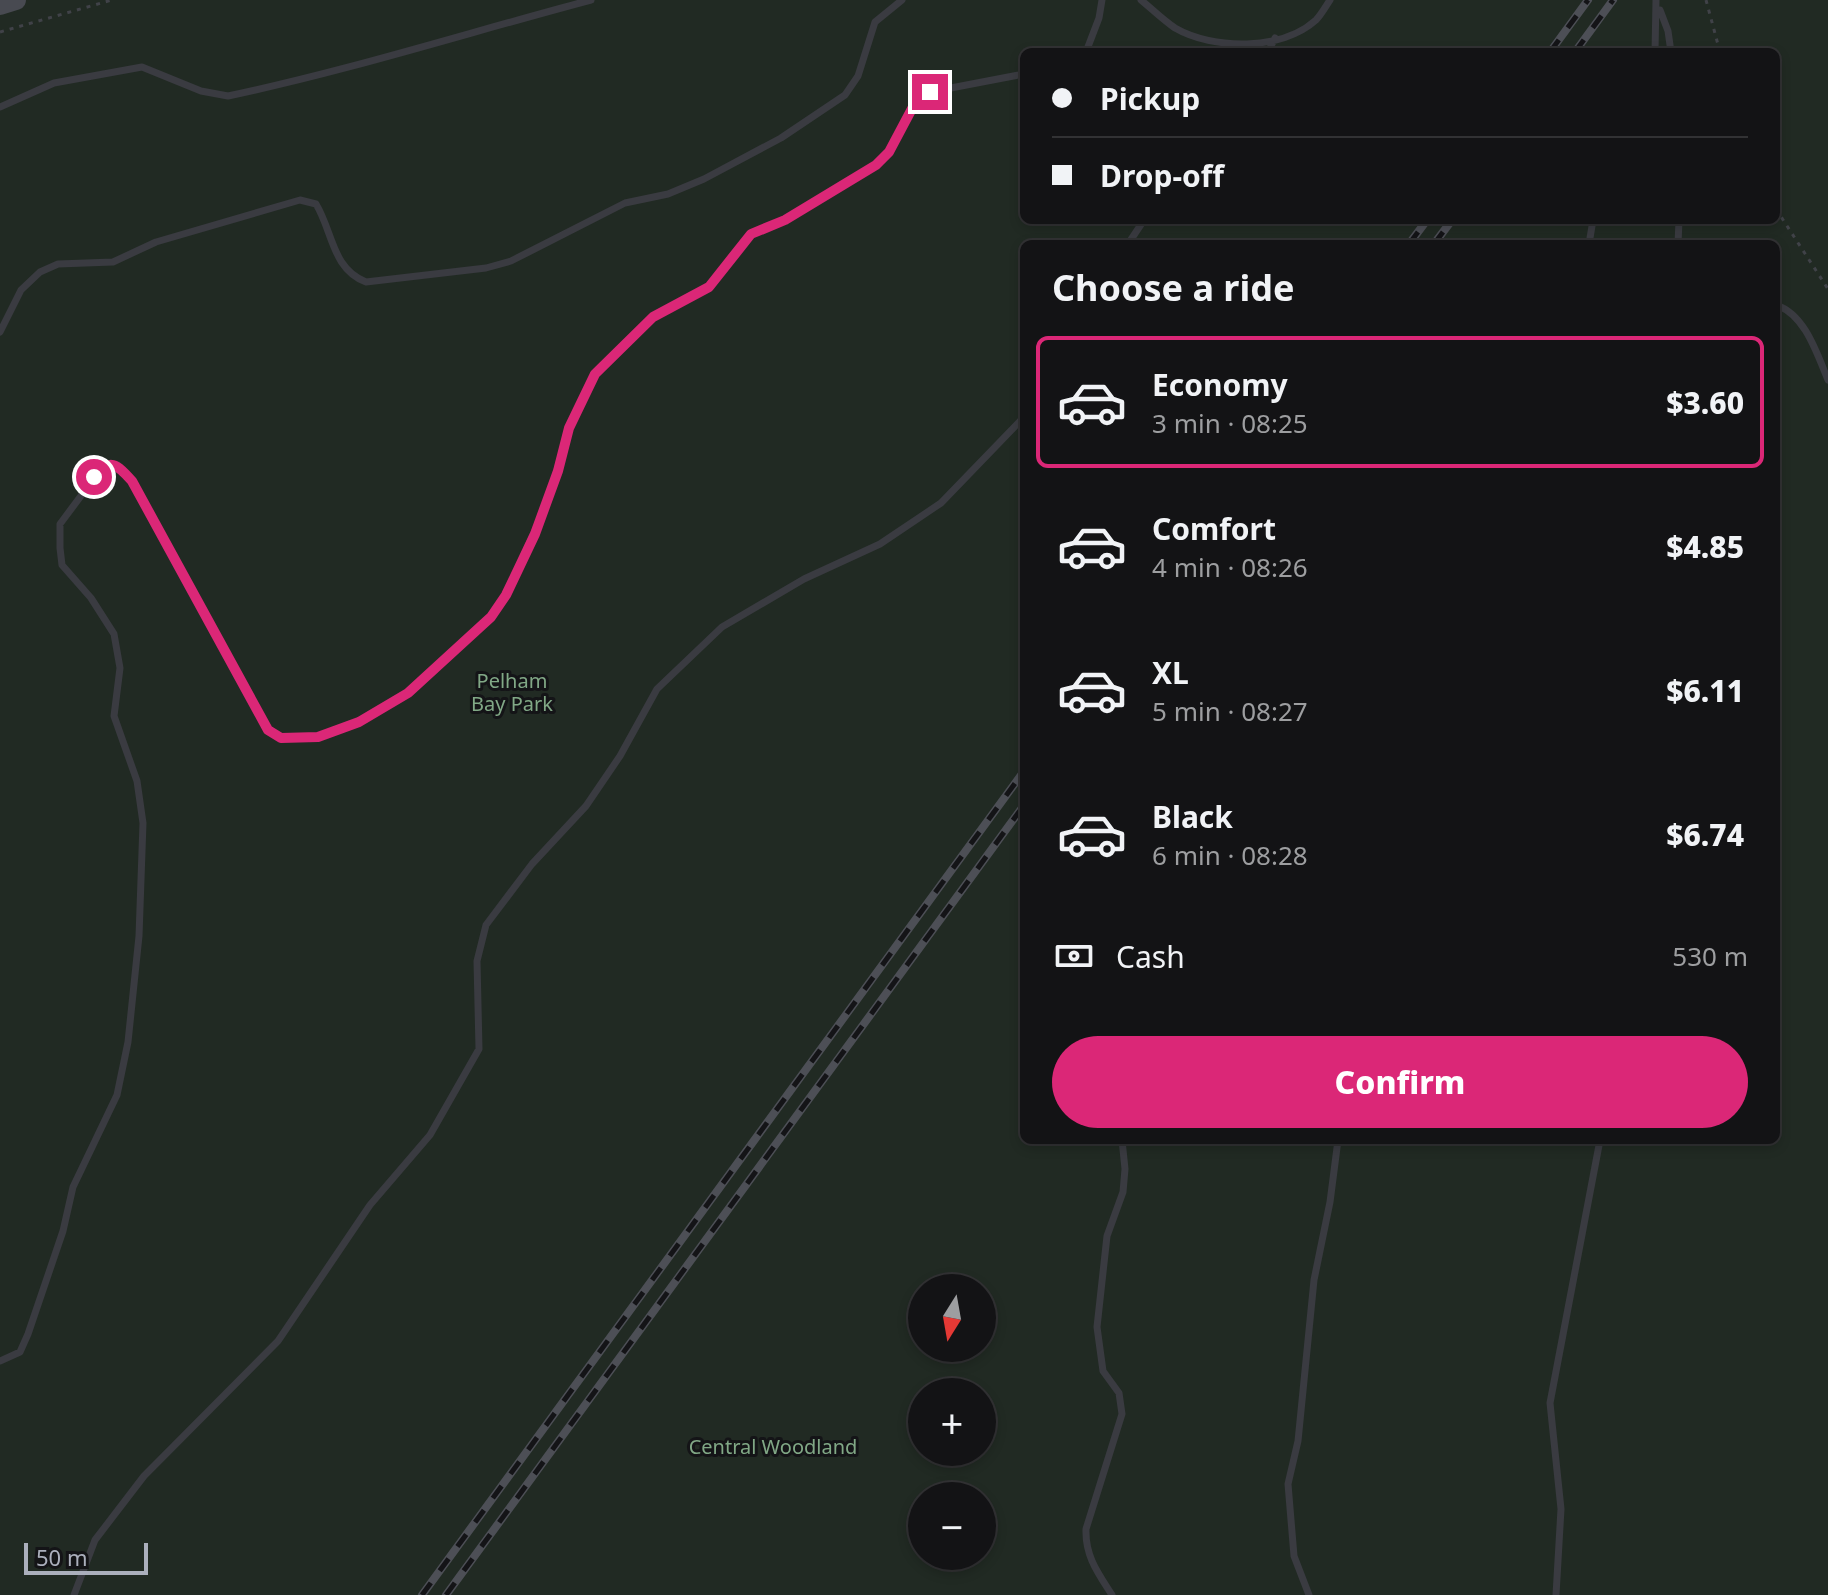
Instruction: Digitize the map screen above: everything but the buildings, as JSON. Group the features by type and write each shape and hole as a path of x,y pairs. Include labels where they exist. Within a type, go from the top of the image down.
{"main road":[{"path":"0,5 16,0"}],"lane":[{"path":"0,107 54,83 142,67 201,91 228,96 398,51 432,46 538,12 591,0"},
{"path":"0,332 21,290 40,272 58,264 113,262 156,242 300,200 316,204 326,221 334,252 350,276 366,282 486,268 511,261 625,203 668,194 781,138 845,95 858,76 875,22 902,0"},
{"path":"1088,48 1102,0"},
{"path":"1141,0 1176,28 1234,48"},
{"path":"1242,48 1291,35 1316,20 1330,0"},
{"path":"1655,48 1656,2"},
{"path":"1656,2 1668,31 1670,48"},
{"path":"1270,48 1275,38"},
{"path":"0,1361 20,1352 28,1334 63,1231 73,1187 117,1095 128,1042 139,936 143,823 137,781 114,716 120,668 114,634 91,598 62,565 60,548 60,524 94,477 104,465 111,463 118,465 132,481 268,730 281,738 318,737 359,722 408,693 491,617 506,595 535,534 558,471 569,428 595,374 653,317 709,287 751,234 785,220 876,165 889,152 915,103 930,92 1020,75"},
{"path":"1780,306 1788,308 1802,326 1828,380"},
{"path":"74,1595 95,1540 144,1476 278,1341 370,1205 430,1135 479,1049 477,961 486,925 532,864 586,806 620,756 657,689 722,627 804,579 880,544 941,503 1020,421"},
{"path":"1112,1595 1091,1563 1085,1544 1086,1529 1122,1414 1119,1393 1103,1371 1097,1327 1107,1236 1123,1192 1122,1144"},
{"path":"1309,1595 1294,1556 1288,1484 1298,1441 1314,1280 1330,1202 1337,1144"},
{"path":"1556,1595 1561,1509 1550,1403 1599,1144"}],"path":[{"path":"0,32 112,0"},
{"path":"1706,0 1719,48"},
{"path":"1780,215 1828,289"}],"green space":[{"name":"Pelham Bay Park","path":"0,0 1828,0 1828,1595 0,1595"}],"railway":[{"path":"1553,48 1588,0"},
{"path":"1578,48 1613,0"},
{"path":"1412,240 1424,224"},
{"path":"1437,240 1449,224"},
{"path":"422,1595 1020,776"},
{"path":"446,1595 1020,810"}],"route":[{"path":"94,477 104,465 111,463 118,465 132,481 268,730 281,738 318,737 359,722 408,693 491,617 506,595 535,534 558,471 569,428 595,374 653,317 709,287 722,275 751,234 785,220 876,165 889,152 915,103 930,92"}],"park label":[{"name":"Central Woodland","path":"773,1446"}]}
